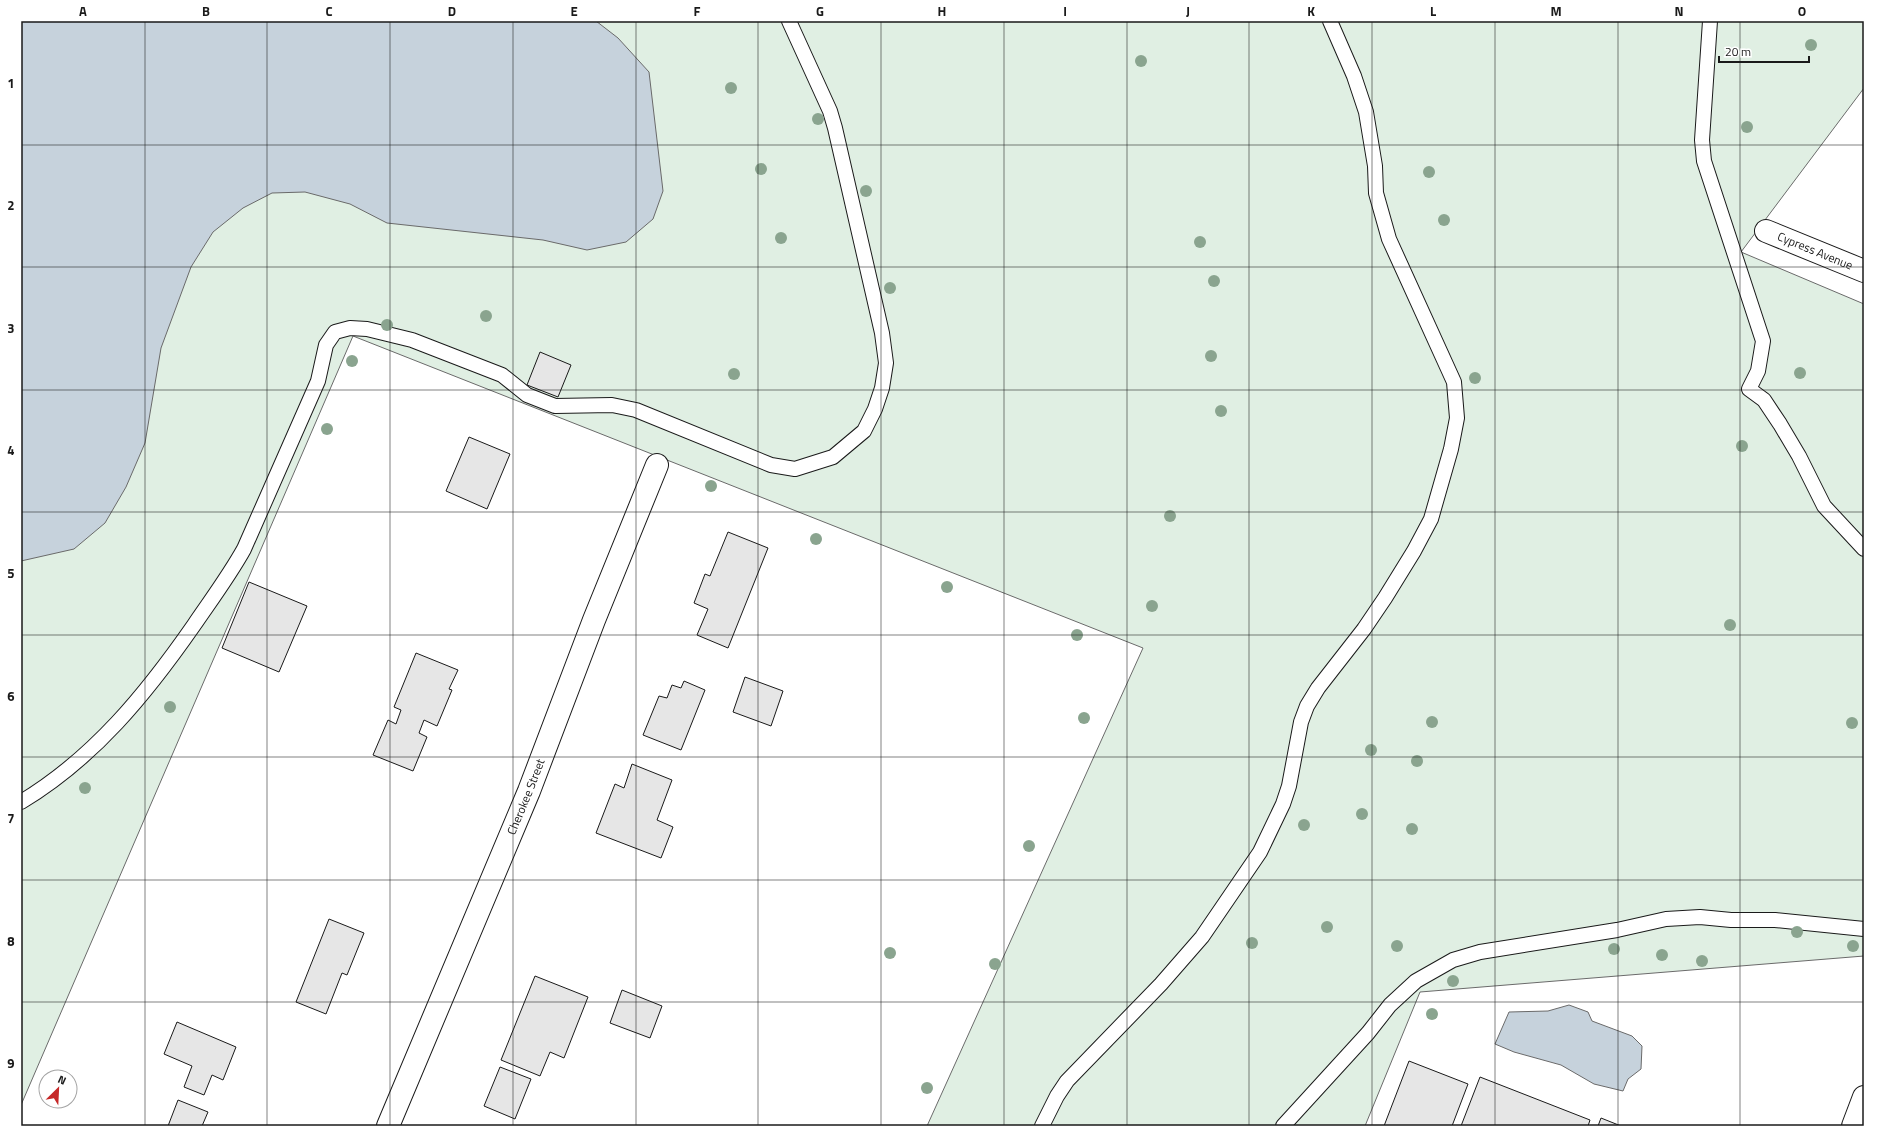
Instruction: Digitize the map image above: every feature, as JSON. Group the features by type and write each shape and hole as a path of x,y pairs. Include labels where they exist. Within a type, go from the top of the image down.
{"street":[{"name":"Cypress Avenue","path":"1766,231 1864,271"},
{"name":"Cherokee Street","path":"388,1126 529,791 594,620 657,465"},
{"path":"1853,1126 1864,1097"}],"lane":[{"path":"21,802 43,789 88,753 129,711 175,652 229,576 244,549 318,380 326,345 335,332 350,328 367,329 412,340 502,375 527,396 555,406 612,405 636,410 771,465 795,469 833,457 864,431 875,410 882,388 886,363 882,333 836,128 830,111 788,21"},
{"path":"1042,1126 1057,1096 1067,1081 1162,984 1202,937 1260,852 1283,804 1289,786 1301,722 1307,706 1318,688 1364,629 1414,551 1431,519 1451,449 1457,418 1454,382 1389,239 1376,193 1374,152 1366,112 1354,76 1330,21"},
{"path":"1710,21 1703,120 1704,161 1763,342 1758,371 1749,389 1764,400 1780,424 1799,456 1824,506 1864,549"},
{"path":"1283,1126 1368,1033 1390,1005 1416,980 1460,958 1480,952 1617,930 1666,919 1700,917 1731,920 1776,920 1864,929"}],"green space":[{"path":"21,21 1864,21 1864,88 1741,252 1864,304 1864,956 1420,992 1365,1126 927,1126 1143,648 353,336 21,1105"}],"shaded area":[{"path":"21,21 596,21 618,38 649,72 663,191 653,219 626,242 587,250 543,240 387,223 350,204 305,192 272,193 243,208 213,232 191,267 161,348 145,443 126,487 105,523 74,549 21,561"},
{"path":"1569,1005 1588,1012 1592,1021 1632,1036 1642,1046 1641,1069 1628,1079 1623,1091 1594,1084 1561,1065 1514,1052 1495,1044 1509,1012 1548,1011"}],"building":[{"path":"540,352 571,365 558,397 527,385"},
{"path":"469,437 510,454 487,509 446,491"},
{"path":"728,532 768,548 728,648 697,635 708,609 694,603 705,574 710,576"},
{"path":"249,582 307,606 279,672 222,648"},
{"path":"416,653 458,670 449,689 452,690 437,726 424,720 419,733 427,737 413,771 373,755 388,720 396,724 401,710 394,707"},
{"path":"745,677 783,691 771,726 733,712"},
{"path":"684,681 705,690 681,750 643,735 659,696 667,698 672,685 681,688"},
{"path":"632,764 672,780 657,820 673,827 661,858 596,833 615,784 624,788"},
{"path":"329,919 364,933 347,975 342,973 326,1014 296,1002"},
{"path":"535,976 588,997 564,1058 550,1052 540,1076 501,1060"},
{"path":"622,990 662,1006 650,1038 610,1023"},
{"path":"177,1022 236,1047 223,1080 212,1075 204,1095 184,1087 192,1066 164,1054"},
{"path":"1409,1061 1468,1084 1452,1126 1384,1126"},
{"path":"500,1067 531,1079 515,1119 484,1106"},
{"path":"1480,1077 1590,1120 1588,1126 1461,1126"},
{"path":"178,1100 208,1112 202,1126 168,1126"},
{"path":"1601,1118 1621,1126 1598,1126"}]}
